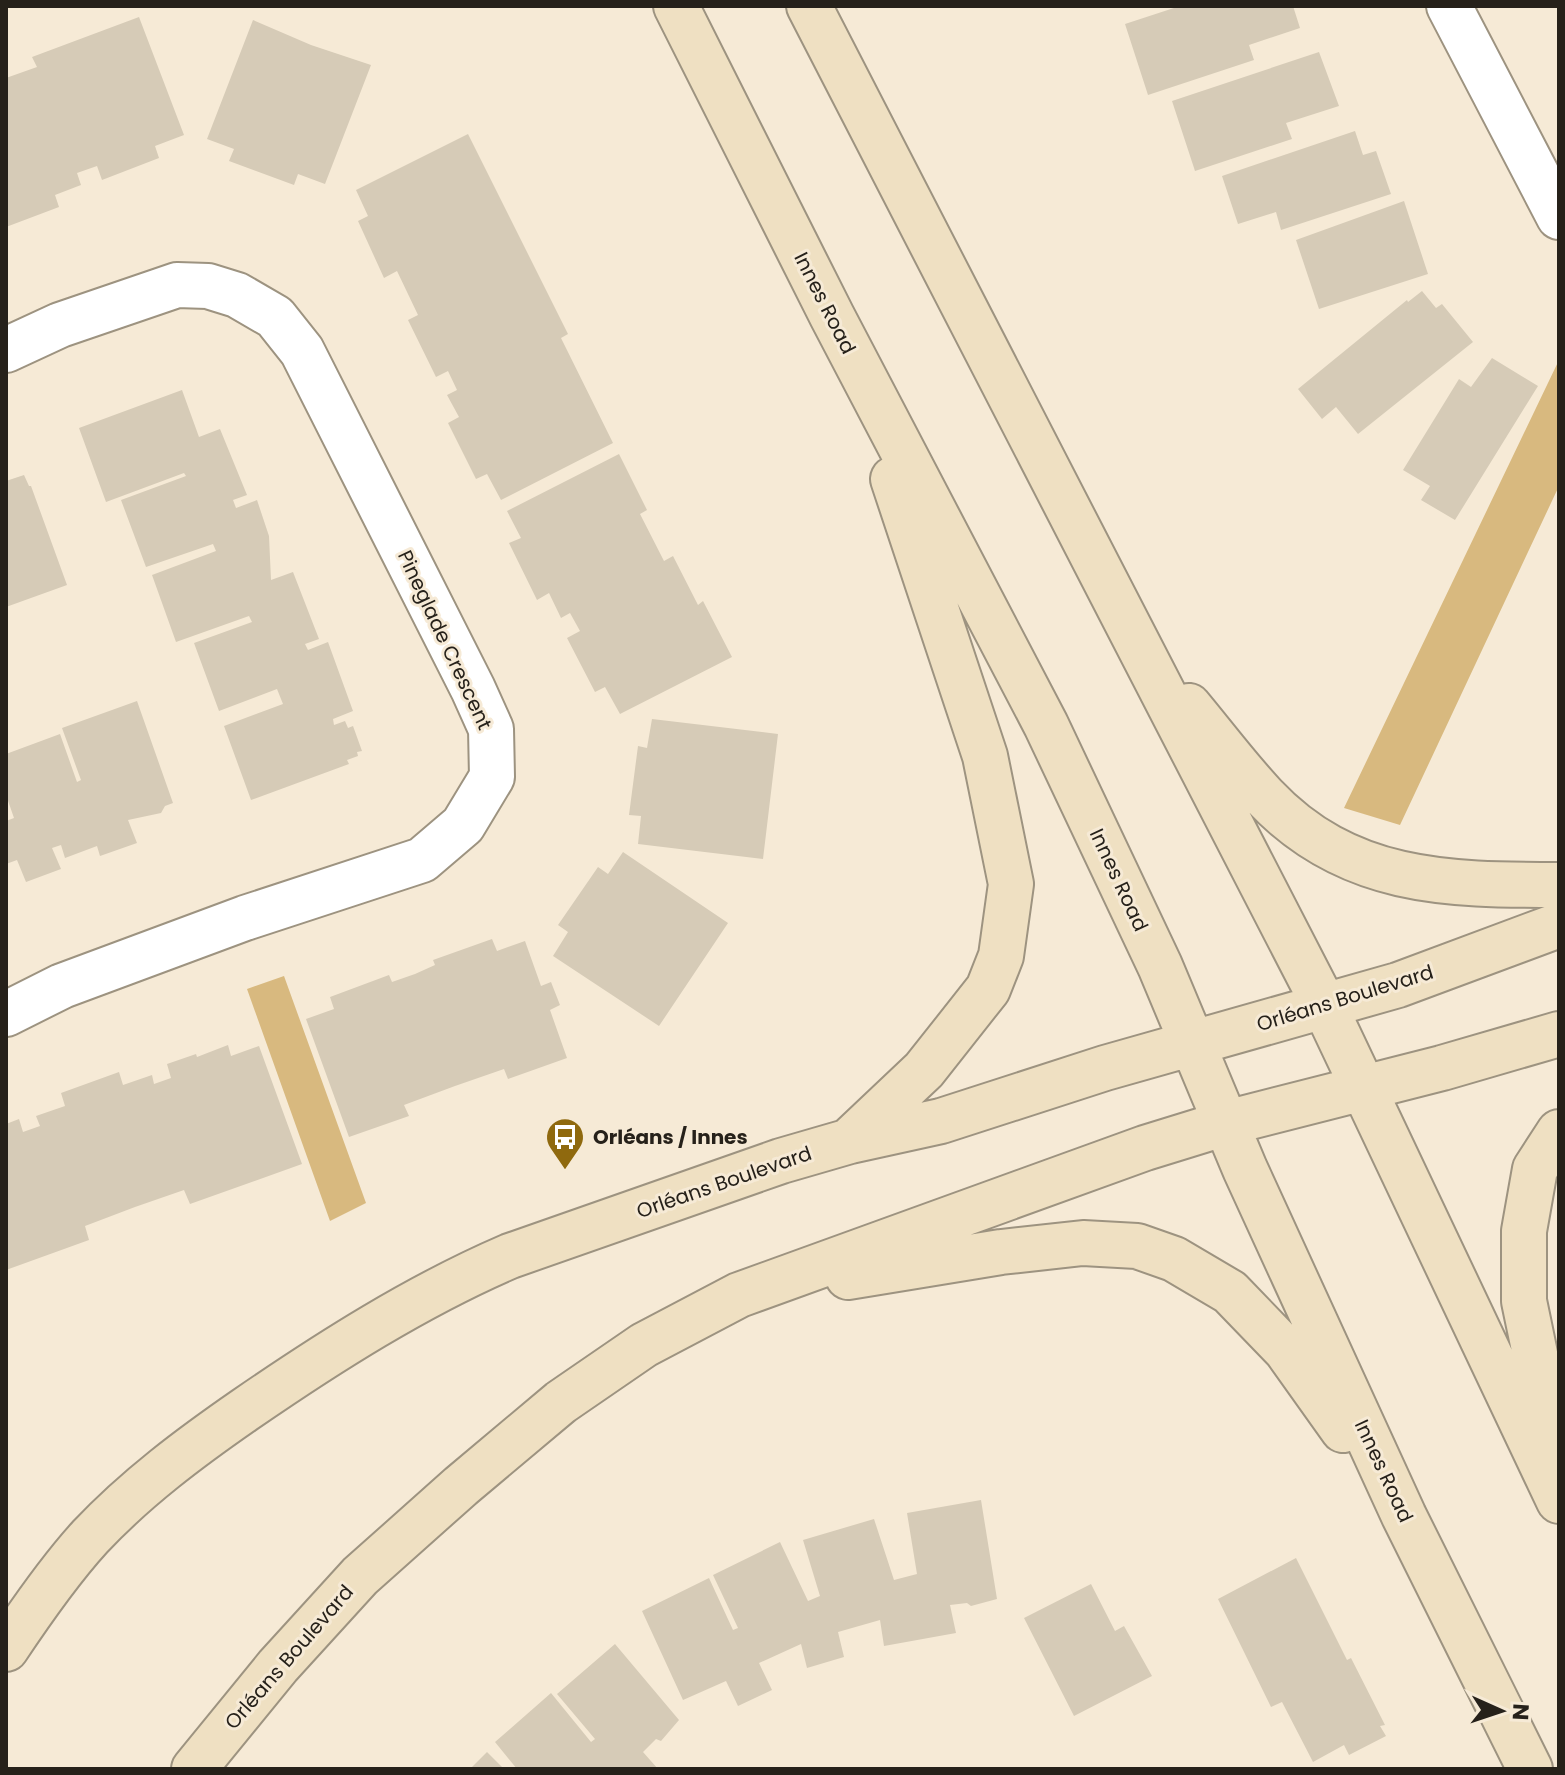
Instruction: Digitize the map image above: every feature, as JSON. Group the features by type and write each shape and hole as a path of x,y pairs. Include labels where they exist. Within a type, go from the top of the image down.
{"main road":[{"name":"Innes Road","path":"676,6 832,316 1046,725 1194,1041 1226,1123 1404,1516 1530,1769"},
{"path":"809,6 1325,1007 1559,1501"},
{"path":"832,316 893,478 985,756 1011,884 1001,956 988,989 924,1070 850,1141"},
{"path":"1134,639 1265,797 1300,828 1331,849 1372,867 1432,880 1492,885 1559,885"},
{"name":"Orléans Boulevard","path":"6,1649 37,1603 91,1536 180,1455 335,1351 481,1268 781,1161 850,1141 941,1121 1194,1041 1325,1007 1435,972 1559,925"},
{"name":"Orléans Boulevard","path":"194,1769 278,1666 360,1576 561,1402 644,1345 739,1295 1114,1159 1226,1123 1559,1034"},
{"path":"1559,1132 1535,1169 1524,1231 1524,1301 1540,1378 1559,1431"},
{"path":"739,1295 1001,1252 1083,1243 1137,1246 1174,1259 1230,1292 1286,1350 1404,1516"}],"street":[{"path":"1449,6 1559,217"},
{"name":"Pineglade Crescent","path":"6,350 60,325 177,285 208,286 237,295 275,317 302,351 473,689 491,729 492,777 463,825 422,860 245,918 62,986 6,1014"}],"shaded area":[{"path":"1559,360 1559,486 1400,825 1344,808"},
{"path":"284,976 366,1203 330,1221 247,989"}],"building":[{"path":"1180,6 1293,6 1300,28 1249,45 1254,60 1148,95 1125,24"},
{"path":"139,17 184,135 155,146 159,158 102,180 97,166 77,173 81,185 55,195 59,207 6,227 6,78 37,67 32,57"},
{"path":"253,20 311,45 371,65 325,184 298,174 294,185 229,161 234,149 207,139"},
{"path":"1319,52 1339,106 1286,123 1292,139 1195,171 1172,101"},
{"path":"1355,131 1363,155 1376,151 1391,194 1281,230 1276,212 1238,224 1222,176"},
{"path":"468,134 568,334 561,338 613,443 501,500 487,474 476,479 448,423 459,417 447,395 457,390 448,371 436,377 408,320 418,315 397,271 384,278 358,221 368,216 356,190"},
{"path":"1404,201 1428,274 1319,309 1296,240"},
{"path":"1422,291 1436,308 1442,304 1473,342 1358,434 1336,407 1322,419 1298,389"},
{"path":"1492,358 1538,386 1455,520 1421,500 1430,486 1403,470 1459,379 1471,387"},
{"path":"182,390 199,437 220,429 247,495 233,500 236,508 257,500 269,536 271,580 293,572 319,639 305,644 308,650 328,642 353,711 333,719 334,725 345,721 348,728 353,726 362,751 347,760 349,764 251,800 224,726 283,704 277,689 219,711 194,643 252,622 249,616 176,642 152,575 216,551 213,544 146,567 121,500 186,476 184,473 106,502 79,428"},
{"path":"619,454 647,510 640,514 664,561 673,556 698,605 703,601 732,657 620,714 605,687 595,692 567,638 580,631 570,613 561,618 549,593 537,600 509,543 521,538 507,511"},
{"path":"24,475 31,486 67,585 6,607 6,481"},
{"path":"137,701 173,803 165,806 161,813 128,820 137,843 100,856 97,846 65,858 61,845 52,848 61,869 26,882 17,860 6,864 6,821 14,818 6,795 6,754 60,734 77,782 81,780 62,728"},
{"path":"652,719 778,734 763,859 638,844 641,816 629,815 638,746 647,748"},
{"path":"623,852 728,923 659,1026 553,956 568,932 558,925 598,867 608,874"},
{"path":"492,939 497,951 525,941 541,986 551,982 560,1005 550,1010 567,1058 508,1079 504,1069 455,1086 404,1105 409,1116 349,1137 306,1019 334,1009 330,997 389,975 392,982 415,974 435,965 433,960"},
{"path":"228,1045 231,1056 259,1046 302,1164 190,1204 184,1190 135,1207 85,1226 89,1240 6,1270 6,1124 19,1119 23,1132 40,1126 36,1116 65,1106 61,1093 119,1072 123,1085 152,1075 154,1084 171,1078 167,1064"},
{"path":"981,1500 997,1599 971,1606 967,1603 950,1605 956,1633 884,1646 880,1620 838,1632 844,1657 807,1668 801,1644 759,1663 772,1690 738,1706 726,1681 683,1700 642,1611 709,1578 733,1630 738,1628 713,1575 780,1542 808,1601 820,1596 803,1540 874,1519 894,1580 917,1574 907,1513"},
{"path":"1296,1558 1347,1660 1351,1658 1385,1725 1380,1726 1386,1736 1349,1755 1344,1745 1313,1762 1282,1702 1271,1707 1218,1599"},
{"path":"1091,1584 1115,1631 1124,1626 1152,1676 1074,1716 1024,1618"},
{"path":"615,1644 679,1720 661,1741 656,1739 643,1752 658,1769 517,1769 495,1742 551,1693 591,1742 595,1739 557,1694"},
{"path":"487,1752 504,1769 470,1769"}],"place":[{"name":"Orléans / Innes","path":"565,1171"}]}
